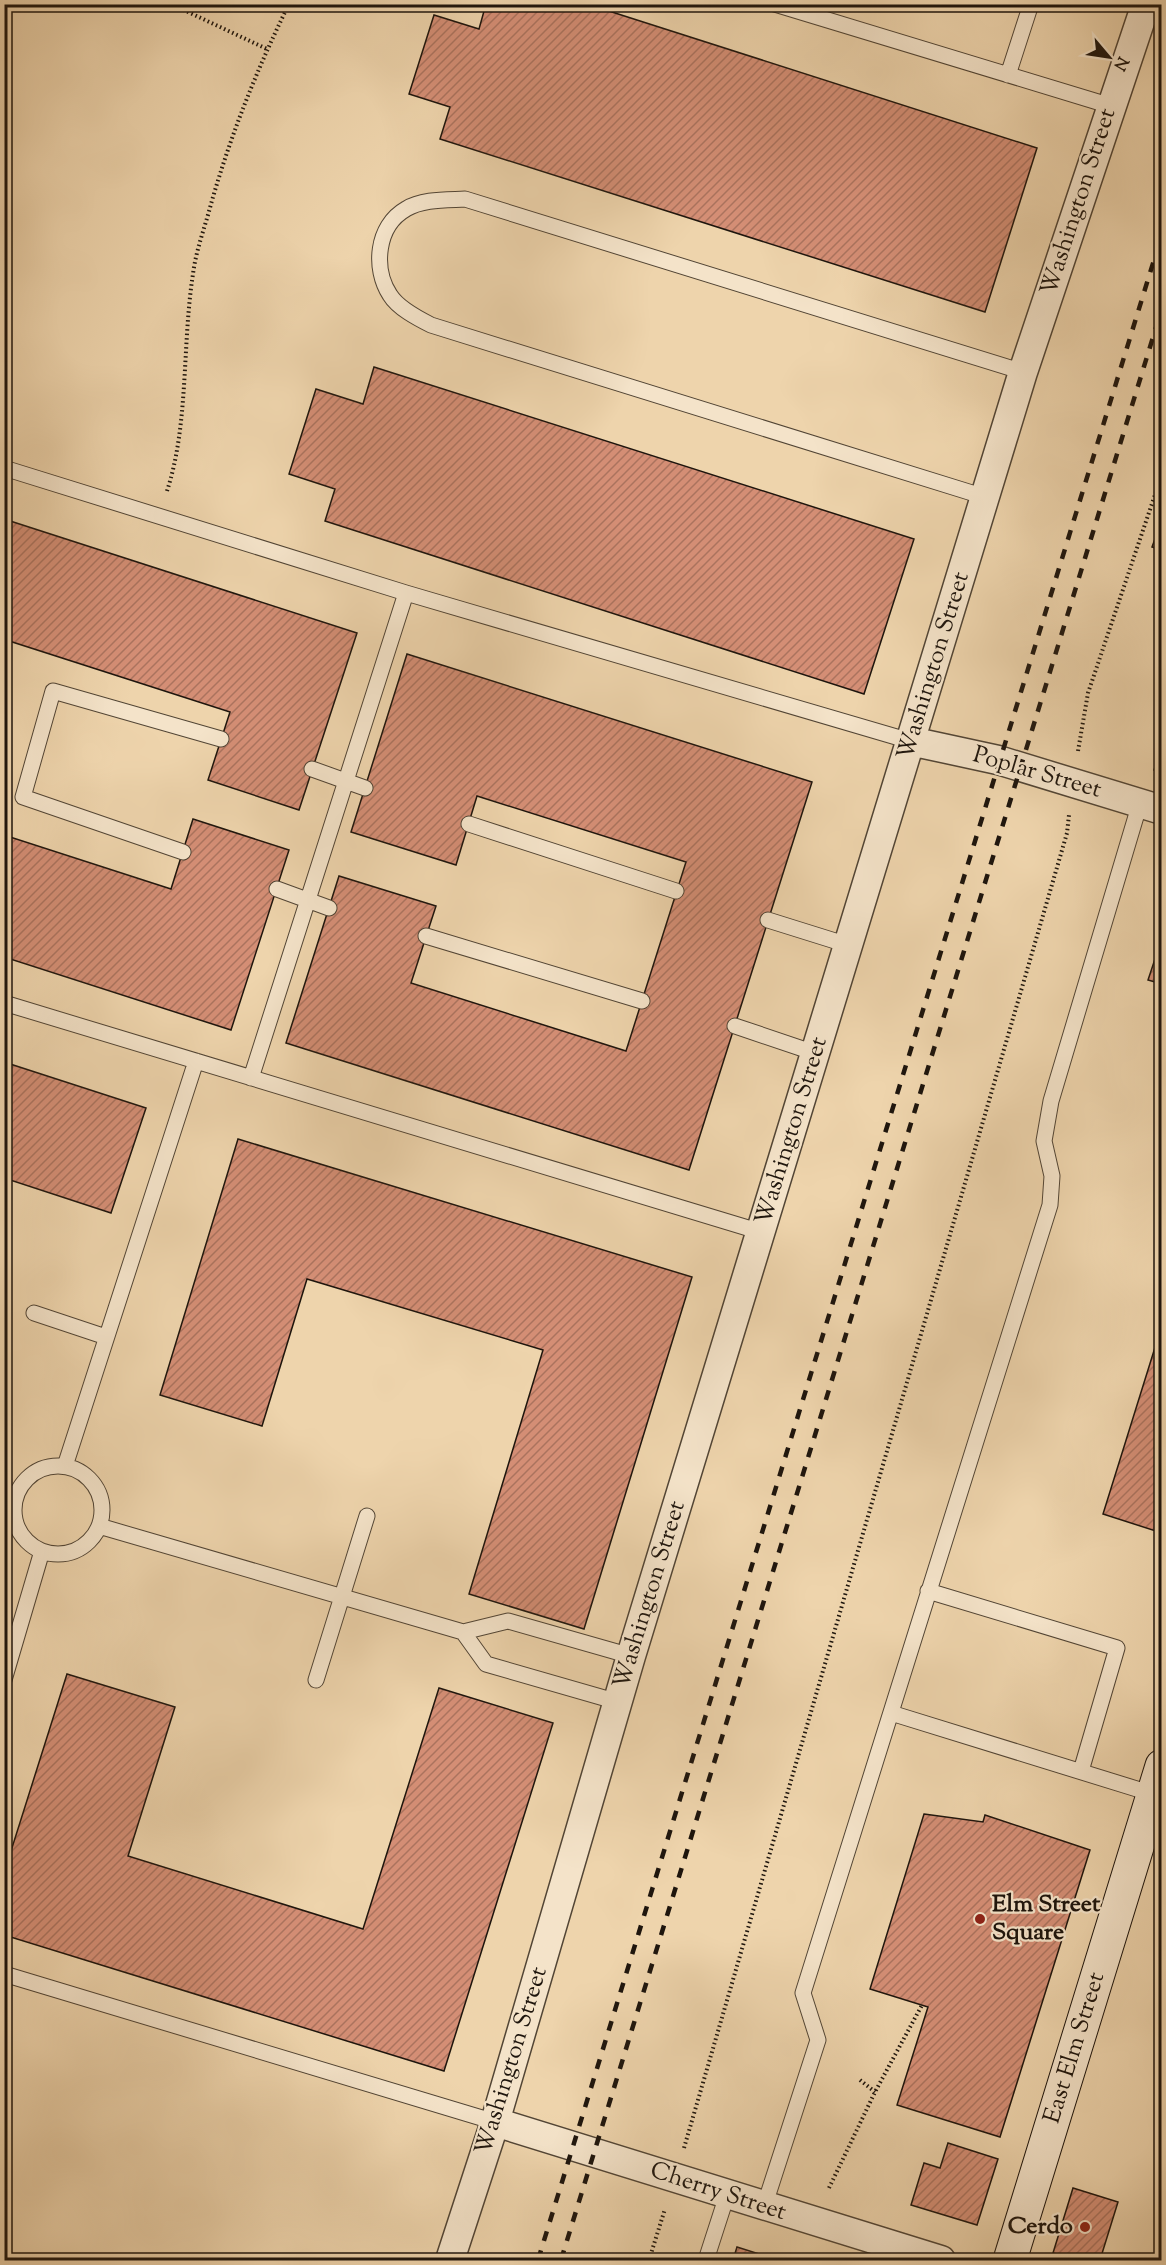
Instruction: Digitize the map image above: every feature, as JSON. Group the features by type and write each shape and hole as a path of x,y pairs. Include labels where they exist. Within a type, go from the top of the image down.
{"main road":[{"name":"East Elm Street","path":"1010,2260 1157,1780"}],"street":[{"name":"Washington Street","path":"450,2260 495,2122 631,1656 1023,372 1146,4"},
{"name":"Poplar Street","path":"910,741 998,760 1151,807"},
{"name":"Cherry Street","path":"495,2122 941,2260"}],"lane":[{"path":"775,4 1111,106"},
{"path":"1008,75 1031,4"},
{"path":"985,497 431,325 415,317 390,296 379,269 383,233 405,209 435,201 465,199 1023,372"},
{"path":"4,468 406,593 910,741"},
{"path":"251,1078 406,593"},
{"path":"183,852 23,797 53,692 221,739"},
{"path":"312,769 364,788"},
{"path":"764,2207 818,2040 803,1993 1050,1204 1052,1176 1044,1141 1051,1101 1151,807"},
{"path":"469,824 676,891"},
{"path":"277,889 329,908"},
{"path":"768,920 848,945"},
{"path":"426,936 642,1001"},
{"path":"4,1003 761,1232"},
{"path":"735,1026 815,1053"},
{"path":"65,1466 196,1061"},
{"path":"34,1313 106,1337"},
{"path":"51,1466 65,1466 83,1474 96,1488 102,1514 99,1526 82,1547 55,1554 42,1551 30,1545 20,1534 14,1520 13,1505 25,1479 51,1466"},
{"path":"316,1680 367,1516"},
{"path":"99,1526 463,1632 508,1621 631,1656"},
{"path":"4,1680 42,1551"},
{"path":"928,1591 1117,1648 1081,1771"},
{"path":"463,1632 486,1664 618,1702"},
{"path":"891,1713 1081,1771 1157,1780"},
{"path":"4,1974 495,2122"},
{"path":"706,2260 727,2195"}],"path":[{"path":"171,4 267,49"},
{"path":"168,487 179,433 185,332 193,271 230,138 267,49 289,4"},
{"path":"649,2260 675,2179 1067,833 1088,693 1161,474"},
{"path":"829,2187 875,2092 922,2005"},
{"path":"860,2080 875,2092"}],"building":[{"path":"486,4 587,4 1037,148 985,312 440,139 450,107 409,94 434,15 479,29"},
{"path":"374,367 914,539 864,694 325,521 335,489 289,474 316,389 363,404"},
{"path":"4,519 357,633 299,810 208,780 230,712 6,640 4,644"},
{"path":"1162,520 1162,550 1152,547"},
{"path":"407,654 812,782 689,1170 286,1043 339,876 436,906 411,983 626,1051 686,862 477,796 456,865 351,832"},
{"path":"1162,745 1162,772 1154,770"},
{"path":"193,819 289,850 231,1030 4,957 4,835 171,889"},
{"path":"1162,938 1162,984 1148,980"},
{"path":"4,1062 146,1108 111,1213 4,1178"},
{"path":"238,1139 692,1277 584,1629 469,1594 543,1350 307,1279 262,1426 160,1395"},
{"path":"1162,1325 1162,1533 1103,1514"},
{"path":"67,1674 175,1707 128,1856 363,1929 439,1688 553,1723 444,2071 4,1935 4,1873"},
{"name":"Elm Street Square","path":"924,1814 983,1822 985,1815 1090,1850 1000,2137 897,2105 928,2007 870,1989"},
{"path":"948,2143 998,2159 977,2225 911,2205 924,2163 940,2168"},
{"name":"Cerdo","path":"1073,2188 1118,2202 1100,2260 1079,2260 1053,2253"},
{"path":"737,2247 778,2260 733,2260"}],"railway":[{"path":"538,2260 1162,234"},
{"path":"561,2260 1162,308"}],"place":[{"name":"Elm Street Square","path":"980,1919"},
{"name":"Cerdo","path":"1085,2227"}]}
